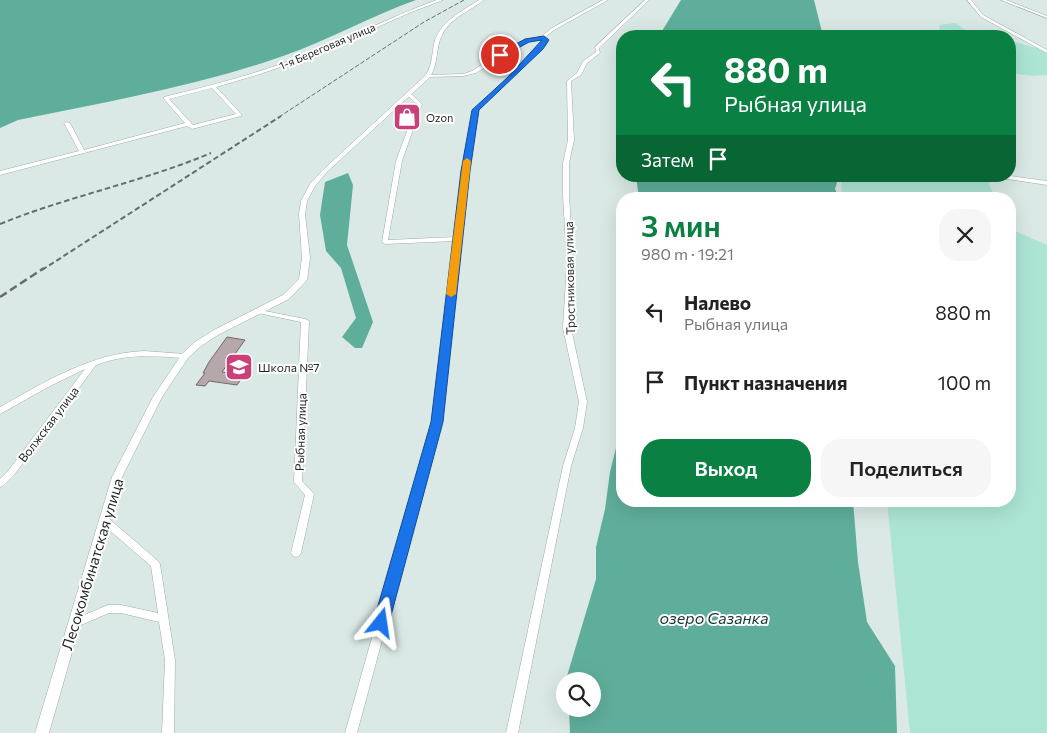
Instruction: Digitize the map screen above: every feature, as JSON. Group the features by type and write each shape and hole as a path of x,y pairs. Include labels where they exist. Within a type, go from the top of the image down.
{"street":[{"name":"1-я Береговая улица","path":"188,124 166,98 255,75 314,54 408,11 440,0"},
{"path":"260,312 286,297 303,280 306,258 302,214 304,201 312,185 428,76 435,66 437,44 445,27 482,0"},
{"path":"428,76 462,75 474,72 518,44 544,38 553,29 606,0"},
{"name":"Тростниковая улица","path":"512,733 567,466 580,428 583,402 567,328 570,263 566,163 571,140 569,81 579,74 585,62 598,52 597,48 647,0"},
{"path":"969,0 982,16 1007,30"},
{"path":"1003,0 1047,17"},
{"path":"1016,35 1047,52"},
{"path":"350,733 437,422 457,239 476,110 541,47 546,40 544,38"},
{"path":"0,173 188,124 192,127 239,115 213,86"},
{"path":"409,95 420,104 399,162 385,242 457,239"},
{"path":"67,123 82,151"},
{"path":"1016,178 1047,182"},
{"name":"Лесокомбинатская улица","path":"42,733 117,477 158,397 172,373 185,356 198,344 215,333 260,312"},
{"name":"Рыбная улица","path":"260,312 304,321 298,482 310,494 296,553"},
{"name":"Волжская улица","path":"0,411 64,376 93,363 132,353 185,356"},
{"name":"Волжская улица","path":"0,484 11,473 93,363"},
{"path":"104,520 155,564 170,660 168,733"},
{"path":"74,624 108,609 121,609 164,619"}],"shaded area":[{"path":"955,23 966,30 939,30 939,25"},
{"path":"1016,43 1037,48 1047,53 1047,75 1033,76 1016,74"},
{"path":"841,182 988,182 992,192 842,192"},
{"path":"1016,232 1047,245 1047,733 910,733 888,507 1016,507"}],"water":[{"path":"0,0 416,0 300,50 251,67 185,85 18,120 0,128"},
{"path":"681,0 814,0 822,30 663,30"},
{"path":"348,173 353,185 347,245 373,322 362,348 355,348 342,337 356,318 341,268 326,251 320,215 325,182"},
{"path":"637,182 837,182 835,189 836,192 638,192"},
{"name":"озеро Сазанка","path":"616,448 616,507 853,507 858,562 867,622 895,666 897,733 570,733 569,717 601,717 601,672 568,672 596,579 596,547 605,509 610,472"}],"building":[{"name":"Школа №7","path":"227,337 245,340 222,372 244,375 237,385 209,381 205,386 196,385 205,373 203,373 209,362"}],"railway":[{"path":"279,117 424,22 464,0"},
{"path":"42,270 281,116"},
{"path":"0,224 211,153"},
{"path":"0,297 44,268"}],"slow traffic":[{"path":"451,294 467,161"}],"place":[{"name":"Ozon","path":"407,117"},
{"name":"Школа №7","path":"239,367"}],"route":[{"path":"381,623 437,422 455,258 476,110 509,80 546,40 544,38 527,40 500,55"}]}
